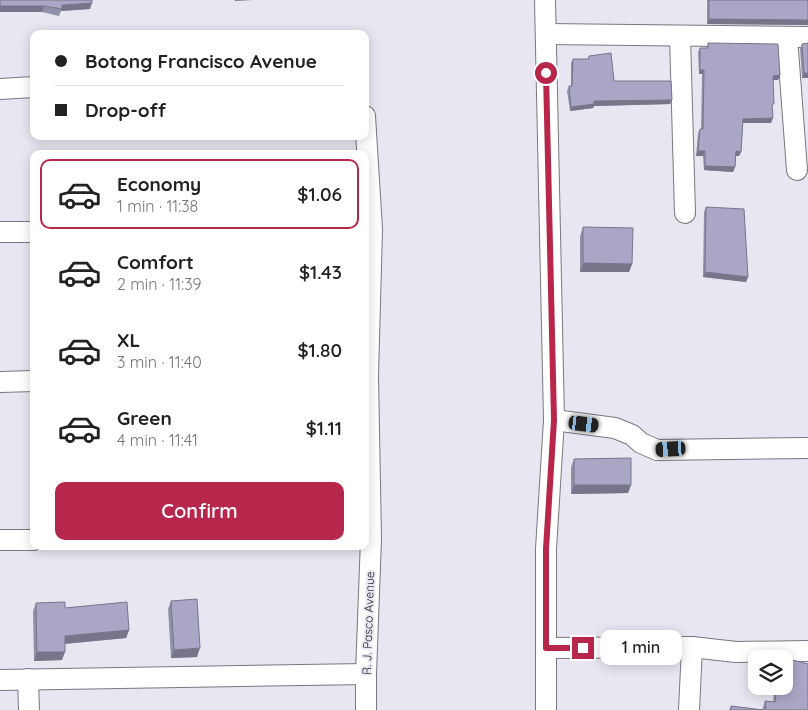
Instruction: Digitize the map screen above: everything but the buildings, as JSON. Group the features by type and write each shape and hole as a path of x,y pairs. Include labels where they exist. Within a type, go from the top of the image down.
{"street":[{"path":"545,0 554,420 546,549 546,710"},
{"path":"546,34 808,37"},
{"path":"680,36 685,212"},
{"path":"787,37 797,170"},
{"path":"0,89 30,87"},
{"path":"0,232 30,232"},
{"path":"0,382 30,381"},
{"path":"554,420 615,428 632,435 641,443 657,450 808,448"},
{"path":"0,540 30,540"},
{"name":"R. J. Pasco Avenue","path":"366,710 368,550"},
{"path":"546,648 692,647 736,652 808,652"},
{"path":"689,710 692,647"},
{"path":"0,680 366,674"},
{"path":"28,679 29,710"}],"route":[{"path":"546,73 554,420 546,549 546,648 583,648"}]}
